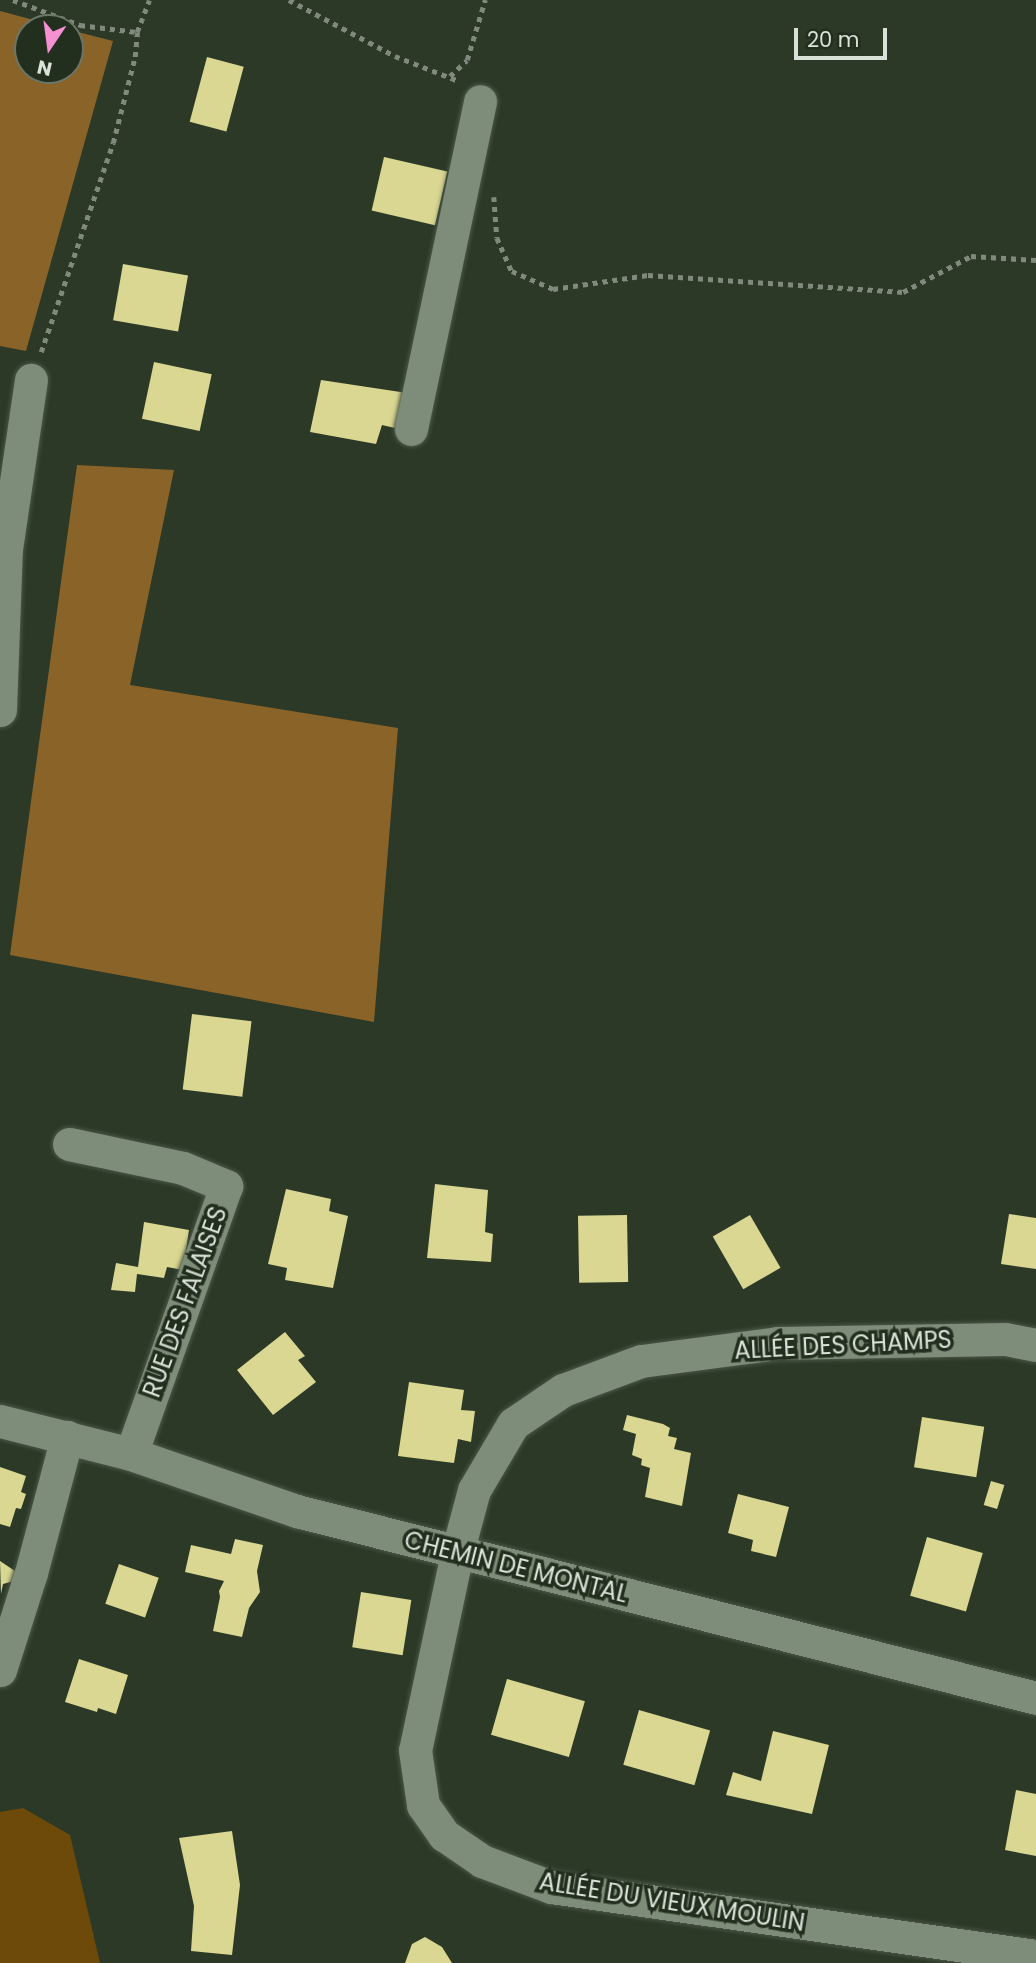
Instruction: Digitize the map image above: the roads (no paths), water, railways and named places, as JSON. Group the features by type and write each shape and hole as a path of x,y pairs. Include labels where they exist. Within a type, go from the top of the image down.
{"street":[{"path":"411,429 480,101"},
{"path":"1,704 6,549 31,380"},
{"name":"RUE DES FALAISES","path":"69,1144 183,1168 226,1186 131,1454"},
{"name":"ALLÉE DES CHAMPS","path":"457,1553 474,1490 513,1424 563,1390 641,1361 778,1343 1004,1339 1036,1345"},
{"name":"CHEMIN DE MONTAL","path":"0,1421 131,1454 297,1511 1036,1698"},
{"path":"0,1670 31,1573 67,1437"},
{"name":"ALLÉE DU VIEUX MOULIN","path":"457,1553 415,1750 423,1805 444,1835 453,1842 482,1861 551,1887 1036,1956"}]}
